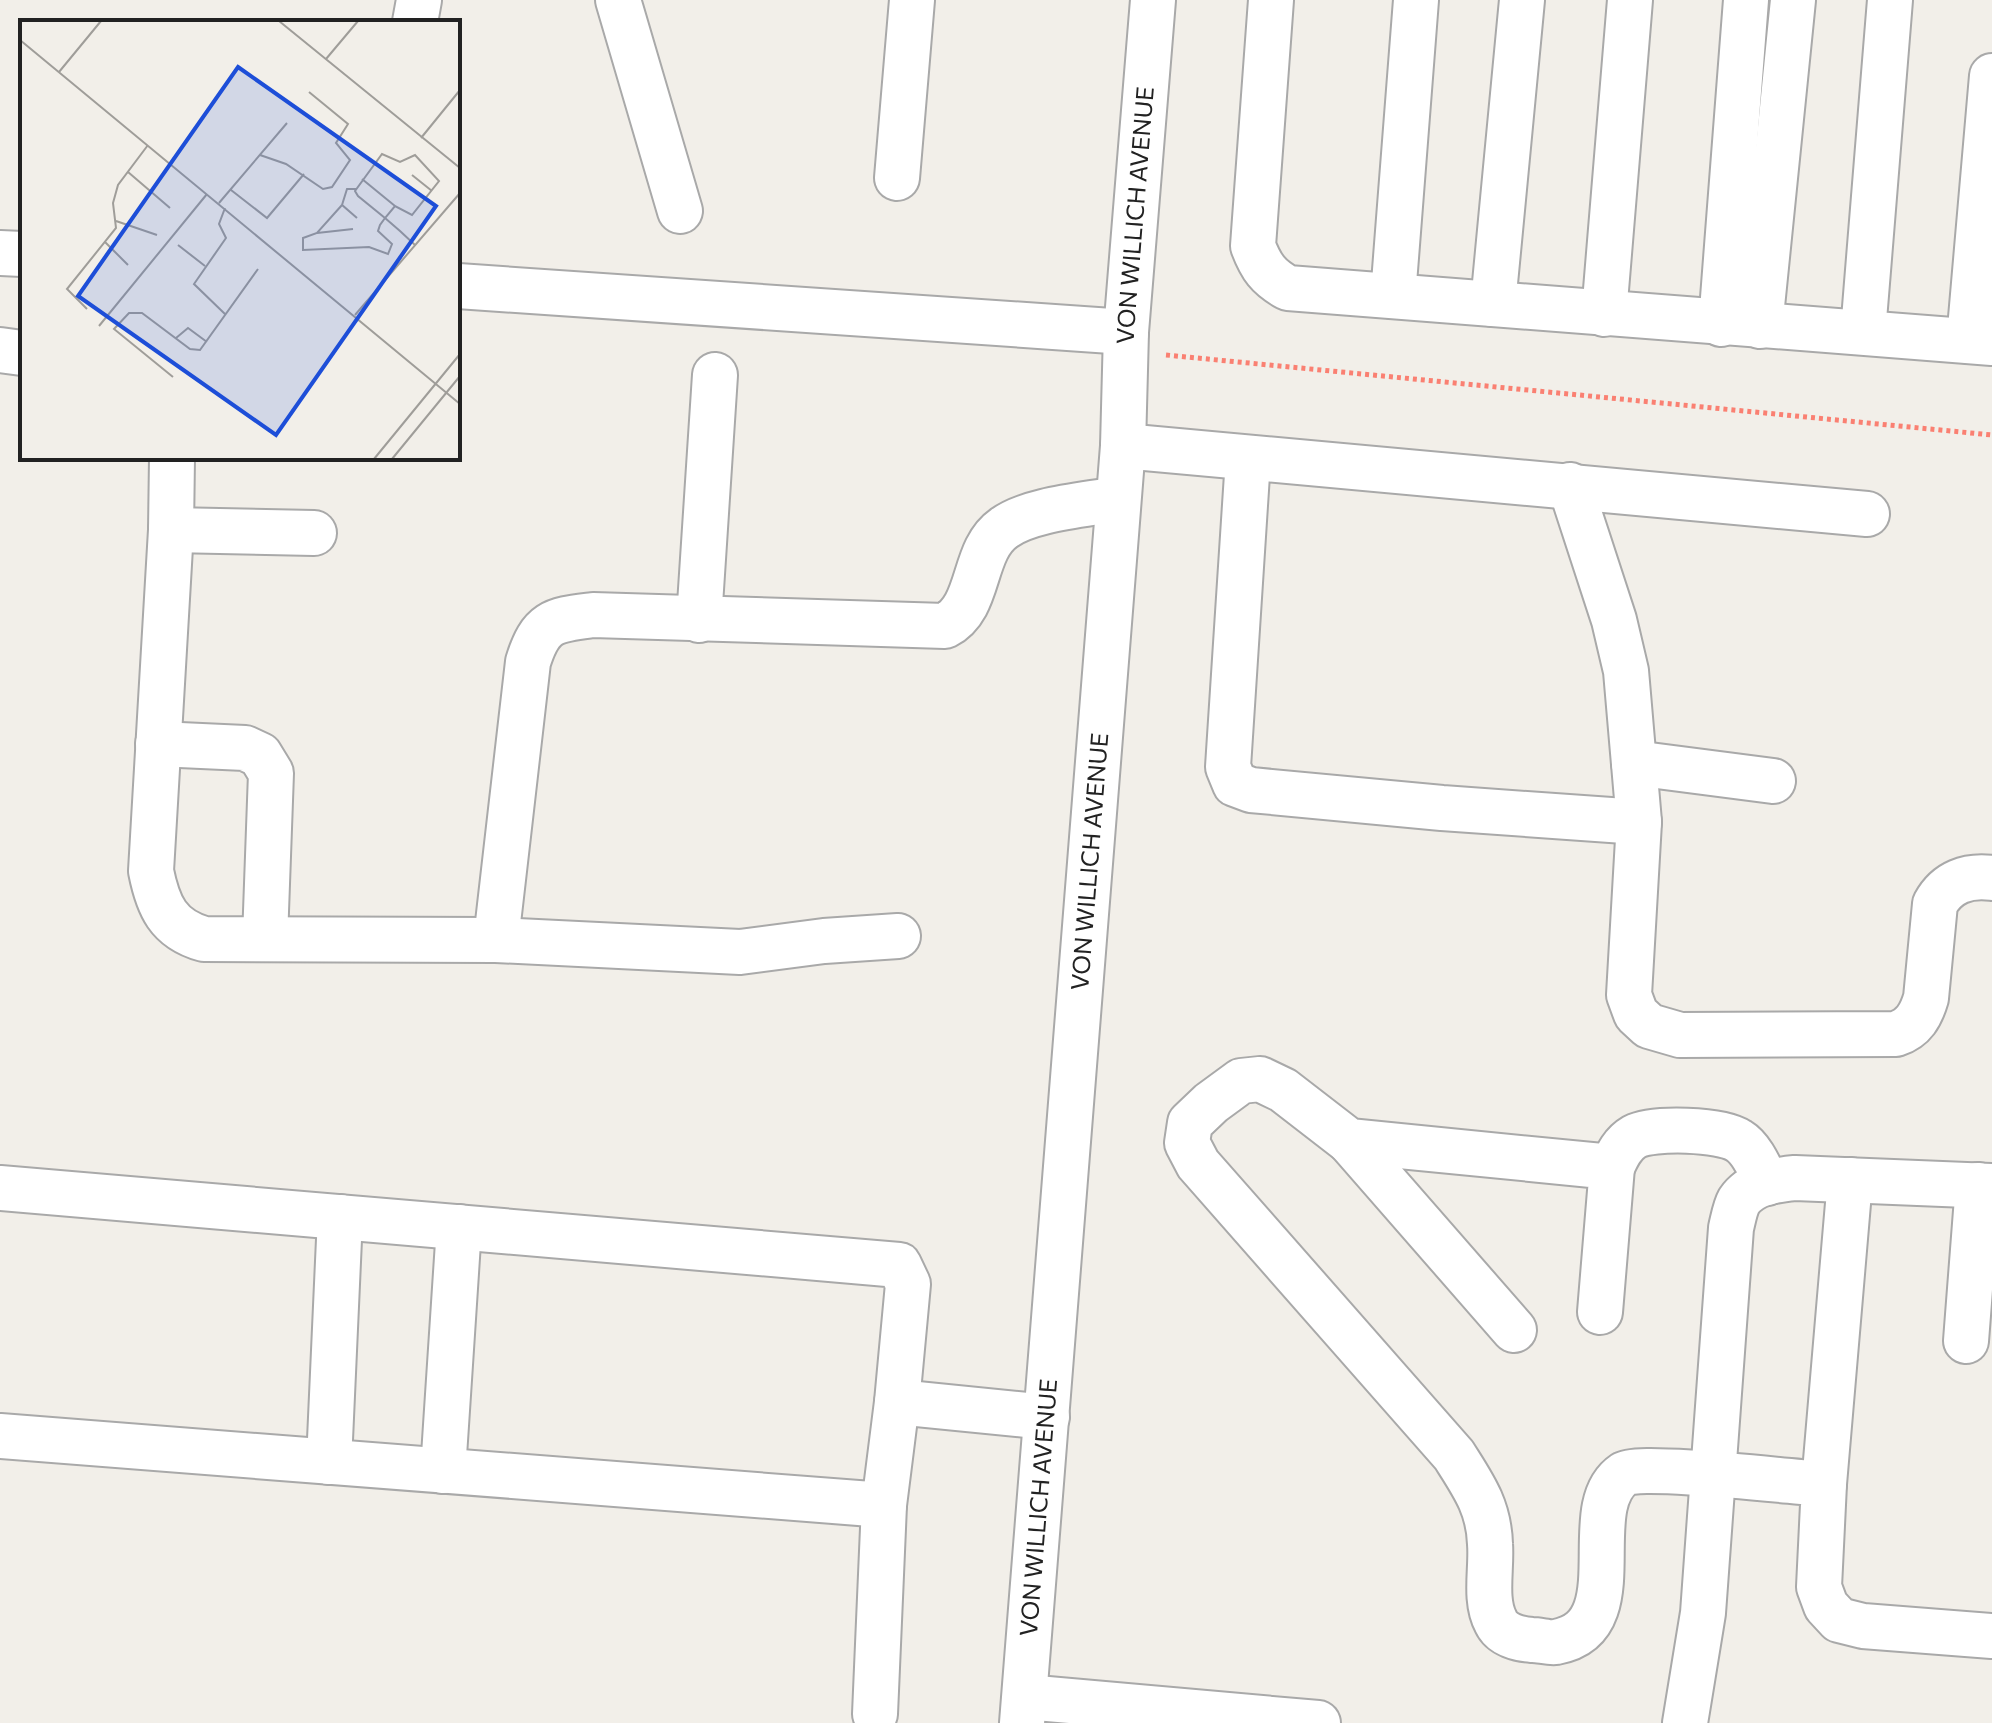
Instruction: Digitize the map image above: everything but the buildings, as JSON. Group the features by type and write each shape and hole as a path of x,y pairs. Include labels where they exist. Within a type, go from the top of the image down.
{"street":[{"path":"415,20 419,0"},
{"path":"618,0 680,211"},
{"path":"897,178 912,0"},
{"name":"VON WILLICH AVENUE","path":"1023,1710 1123,446 1125,342 1153,0"},
{"path":"1271,0 1253,246 1261,267 1288,288 1980,342 1992,76"},
{"path":"1393,296 1416,0"},
{"path":"1493,304 1522,0"},
{"path":"1604,314 1630,0"},
{"path":"1741,325 1746,0"},
{"path":"1741,325 1793,0"},
{"path":"1863,332 1890,0"},
{"path":"0,253 20,254"},
{"path":"460,286 1125,342"},
{"path":"0,350 20,353"},
{"path":"699,620 715,375"},
{"path":"1123,446 1867,514"},
{"path":"1248,459 1228,767 1235,784 1251,790 1639,822"},
{"path":"172,460 151,871 159,904 188,935 204,939 496,940 740,952 824,941 898,936"},
{"path":"1570,485 1614,620 1626,671 1639,822 1627,987 1636,1014 1649,1026 1680,1035 1896,1034 1905,1031 1922,1012 1926,998 1935,904 1942,891 1954,882 1980,876 1992,878"},
{"path":"496,940 528,662 538,635 560,620 593,615 945,626 962,614 987,548 1004,528 1029,517 1117,499"},
{"path":"171,530 314,533"},
{"path":"158,744 245,748 260,755 271,773 265,939"},
{"path":"1634,763 1773,781"},
{"path":"1514,1330 1349,1141 1283,1090 1260,1079 1241,1081 1190,1123 1187,1143 1198,1164 1454,1455 1481,1496 1490,1540 1491,1611 1497,1627 1517,1638 1556,1642 1574,1634 1590,1621 1599,1599 1605,1508 1611,1484 1627,1471 1824,1484"},
{"path":"1600,1312 1612,1167 1620,1151 1632,1138 1650,1131 1726,1133 1743,1143 1767,1183"},
{"path":"1349,1141 1612,1167"},
{"path":"1685,1723 1703,1613 1731,1228 1738,1202 1753,1188 1795,1178 1985,1186 1966,1341"},
{"path":"1850,1180 1824,1484 1819,1587 1826,1606 1839,1620 1863,1626 1992,1636"},
{"path":"0,1188 899,1265 908,1284 884,1505 875,1714"},
{"path":"329,1462 340,1217"},
{"path":"443,1471 459,1227"},
{"path":"897,1402 1047,1417"},
{"path":"0,1436 884,1505"},
{"path":"1023,1710 1318,1723"}],"path":[{"path":"1125,342 1992,435"}]}
